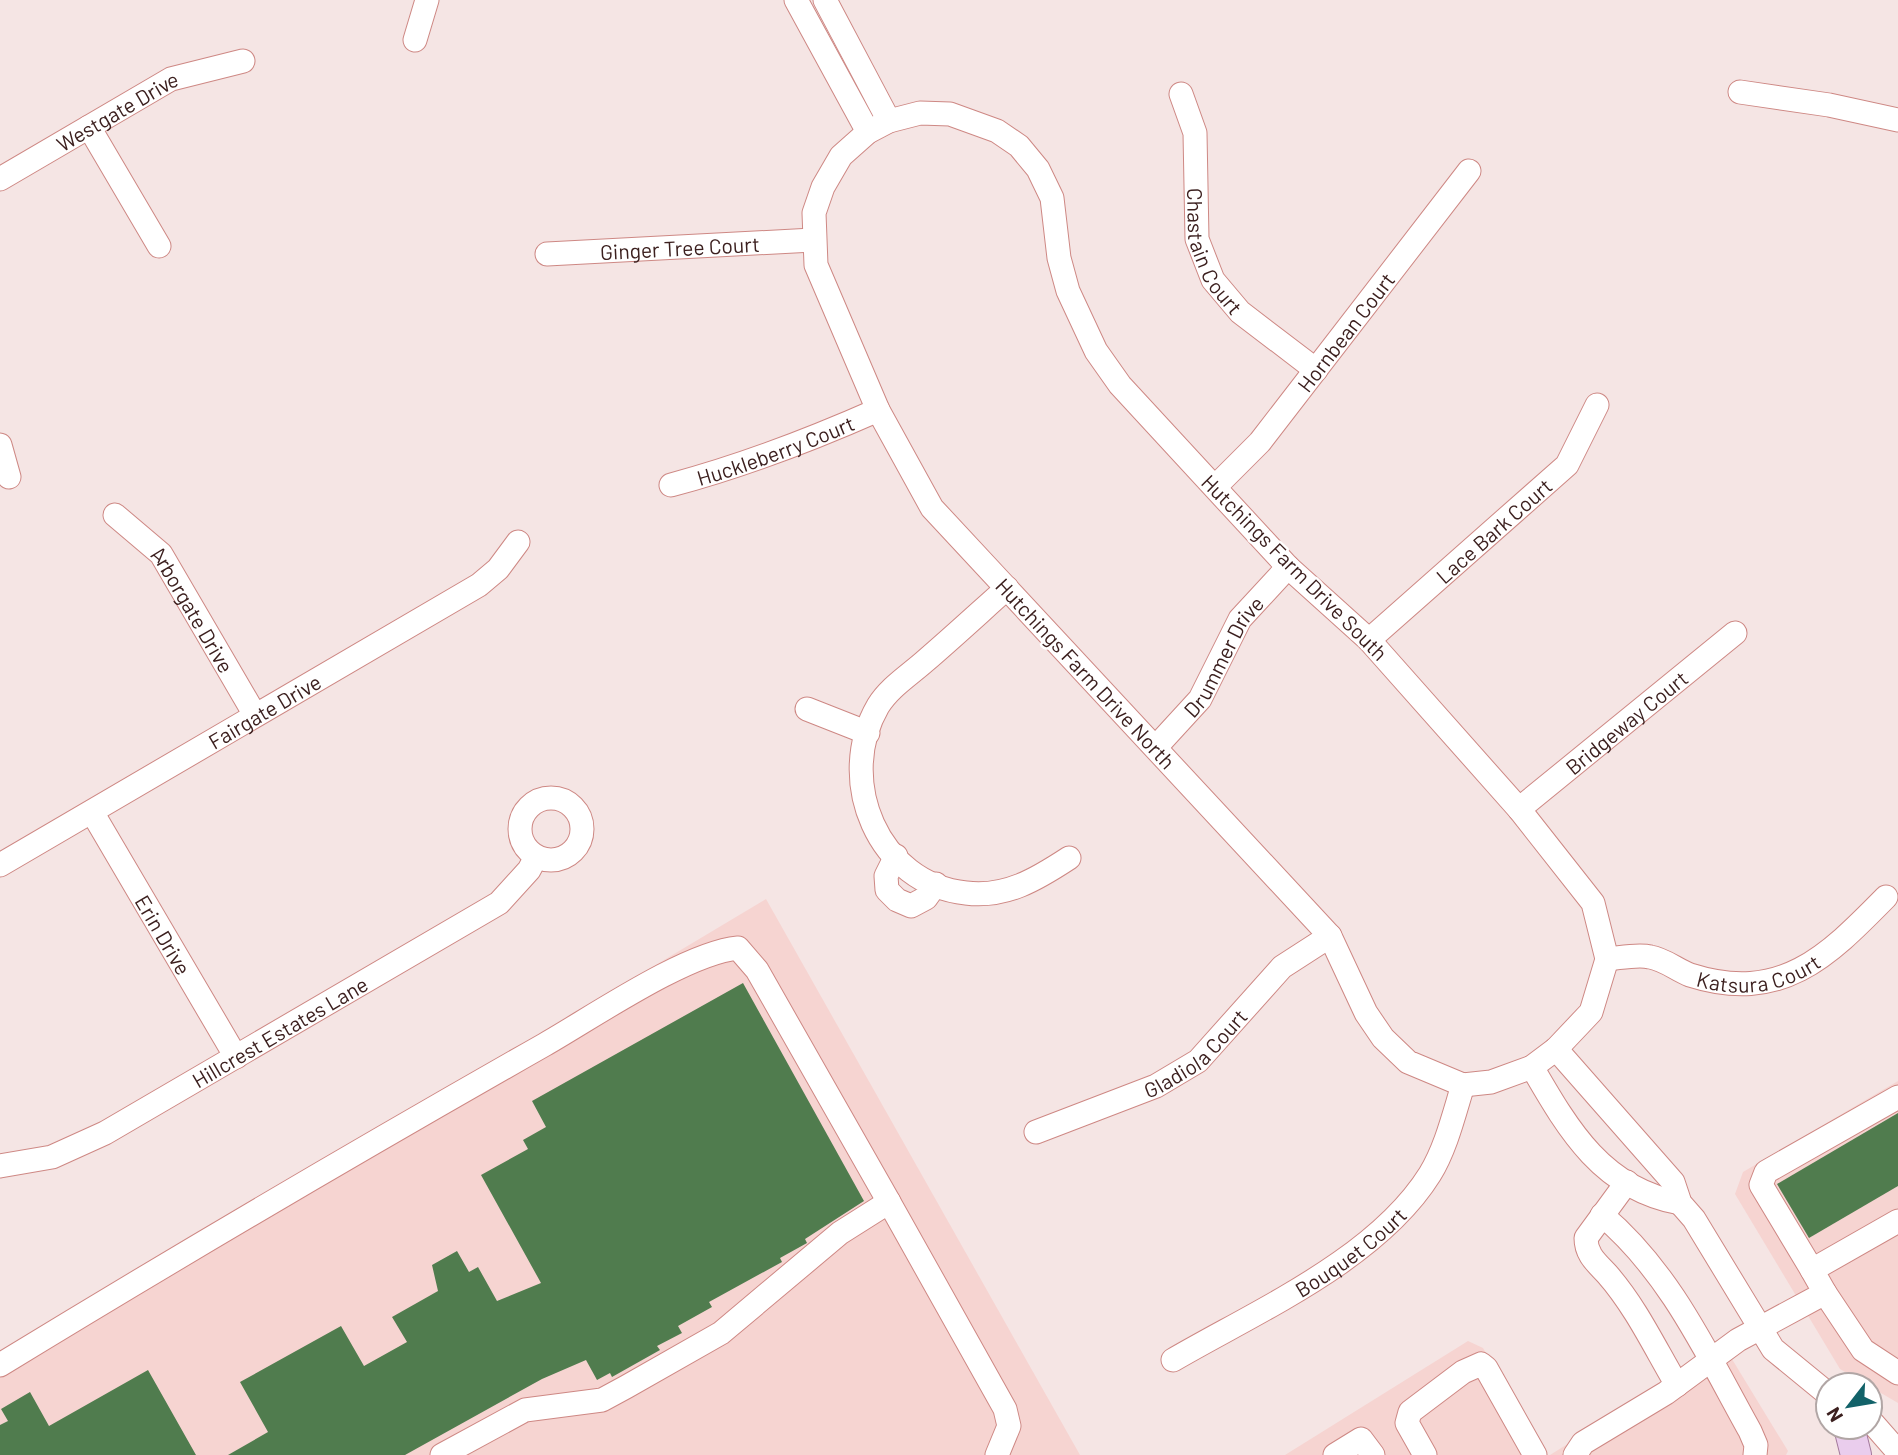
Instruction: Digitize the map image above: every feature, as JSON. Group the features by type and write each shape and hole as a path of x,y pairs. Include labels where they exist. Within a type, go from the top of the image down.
{"street":[{"path":"415,40 427,0"},
{"path":"796,0 868,132"},
{"path":"825,0 889,121"},
{"name":"Westgate Drive","path":"0,179 171,79 243,61"},
{"path":"1740,92 1829,105 1898,120"},
{"name":"Chastain Court","path":"1181,94 1195,133 1198,167 1194,204 1197,239 1213,280 1240,313 1316,370"},
{"name":"Hutchings Farm Drive South","path":"889,121 920,113 950,114 997,131 1019,146 1038,169 1052,198 1059,258 1068,292 1096,351 1120,385 1289,567 1369,640 1519,809 1593,903 1607,959"},
{"name":"Hutchings Farm Drive North","path":"889,121 868,132 841,156 823,187 814,213 813,240 816,265 824,287 878,410 933,508 1330,936 1366,1013 1383,1038 1408,1062 1463,1085"},
{"path":"89,127 159,246"},
{"name":"Hornbean Court","path":"1215,487 1260,442 1469,171"},
{"name":"Ginger Tree Court","path":"547,254 813,240"},
{"name":"Lace Bark Court","path":"1369,640 1567,465 1597,405"},
{"name":"Huckleberry Court","path":"671,485 732,469 799,445 878,410"},
{"path":"0,445 9,477"},
{"name":"Arborgate Drive","path":"115,515 161,554 255,715"},
{"name":"Fairgate Drive","path":"0,864 479,585 498,569 517,542"},
{"name":"Drummer Drive","path":"1156,747 1200,699 1240,619 1289,567"},
{"path":"1007,588 896,685 878,706 860,758 863,802 872,826 914,873 936,884 966,893 995,892 1031,883 1069,858"},
{"name":"Bridgeway Court","path":"1519,809 1735,633"},
{"path":"807,709 868,733"},
{"name":"Erin Drive","path":"92,812 236,1057"},
{"path":"896,856 886,876 887,890 897,900 911,906 926,898 936,884"},
{"name":"Hillcrest Estates Lane","path":"0,1166 64,1153 105,1133 499,903 529,870 536,857"},
{"name":"Katsura Court","path":"1607,959 1651,957 1689,975 1732,984 1792,976 1838,947 1886,897"},
{"name":"Gladiola Court","path":"1036,1132 1156,1086 1198,1061 1282,967 1330,936"},
{"path":"0,1364 398,1128 681,967 719,950 738,948 757,970 1005,1409 1009,1426 997,1455"},
{"path":"1463,1085 1491,1082 1532,1067 1556,1049 1591,1012 1607,959"},
{"path":"1556,1049 1672,1182 1679,1203 1694,1219 1760,1330 1791,1366 1814,1383"},
{"path":"1532,1067 1574,1138 1597,1161 1657,1199 1679,1203"},
{"name":"Bouquet Court","path":"1173,1360 1344,1261 1385,1227 1408,1204 1431,1173 1463,1085"},
{"path":"1898,1097 1766,1172 1761,1185 1825,1293 1863,1350 1898,1373"},
{"path":"1627,1182 1586,1238 1586,1247 1593,1260 1629,1302 1677,1385"},
{"path":"442,1455 525,1410 603,1400 626,1387 721,1333 840,1233 889,1202"},
{"path":"1602,1214 1653,1265 1711,1361 1756,1445 1755,1455"},
{"path":"1812,1270 1898,1221"},
{"path":"1575,1455 1583,1443 1677,1385 1738,1340 1825,1293"},
{"path":"1425,1455 1406,1423 1410,1412 1463,1373 1481,1364 1486,1368 1529,1453"},
{"path":"1884,1436 1898,1452"},
{"path":"1335,1455 1361,1439 1373,1455"}],"shaded area":[{"path":"766,899 1080,1455 0,1455 0,1357"},
{"path":"1898,1081 1898,1403 1884,1395 1884,1371 1840,1369 1735,1194 1743,1172"},
{"path":"1468,1341 1483,1348 1545,1455 1285,1455"},
{"path":"1724,1346 1788,1451 1786,1455 1550,1455"}],"building":[{"path":"743,983 864,1201 805,1239 807,1243 780,1258 782,1262 709,1302 712,1307 678,1326 682,1333 657,1346 660,1350 612,1377 610,1373 597,1380 586,1360 542,1379 405,1455 228,1455 268,1432 240,1382 341,1326 364,1366 407,1342 392,1317 438,1291 432,1265 457,1251 469,1272 478,1267 497,1301 541,1283 481,1175 528,1149 523,1140 546,1127 532,1101"},
{"path":"1898,1113 1898,1186 1809,1238 1777,1184"},
{"path":"148,1370 196,1455 0,1455 0,1425 8,1421 1,1409 30,1392 49,1426"}]}
